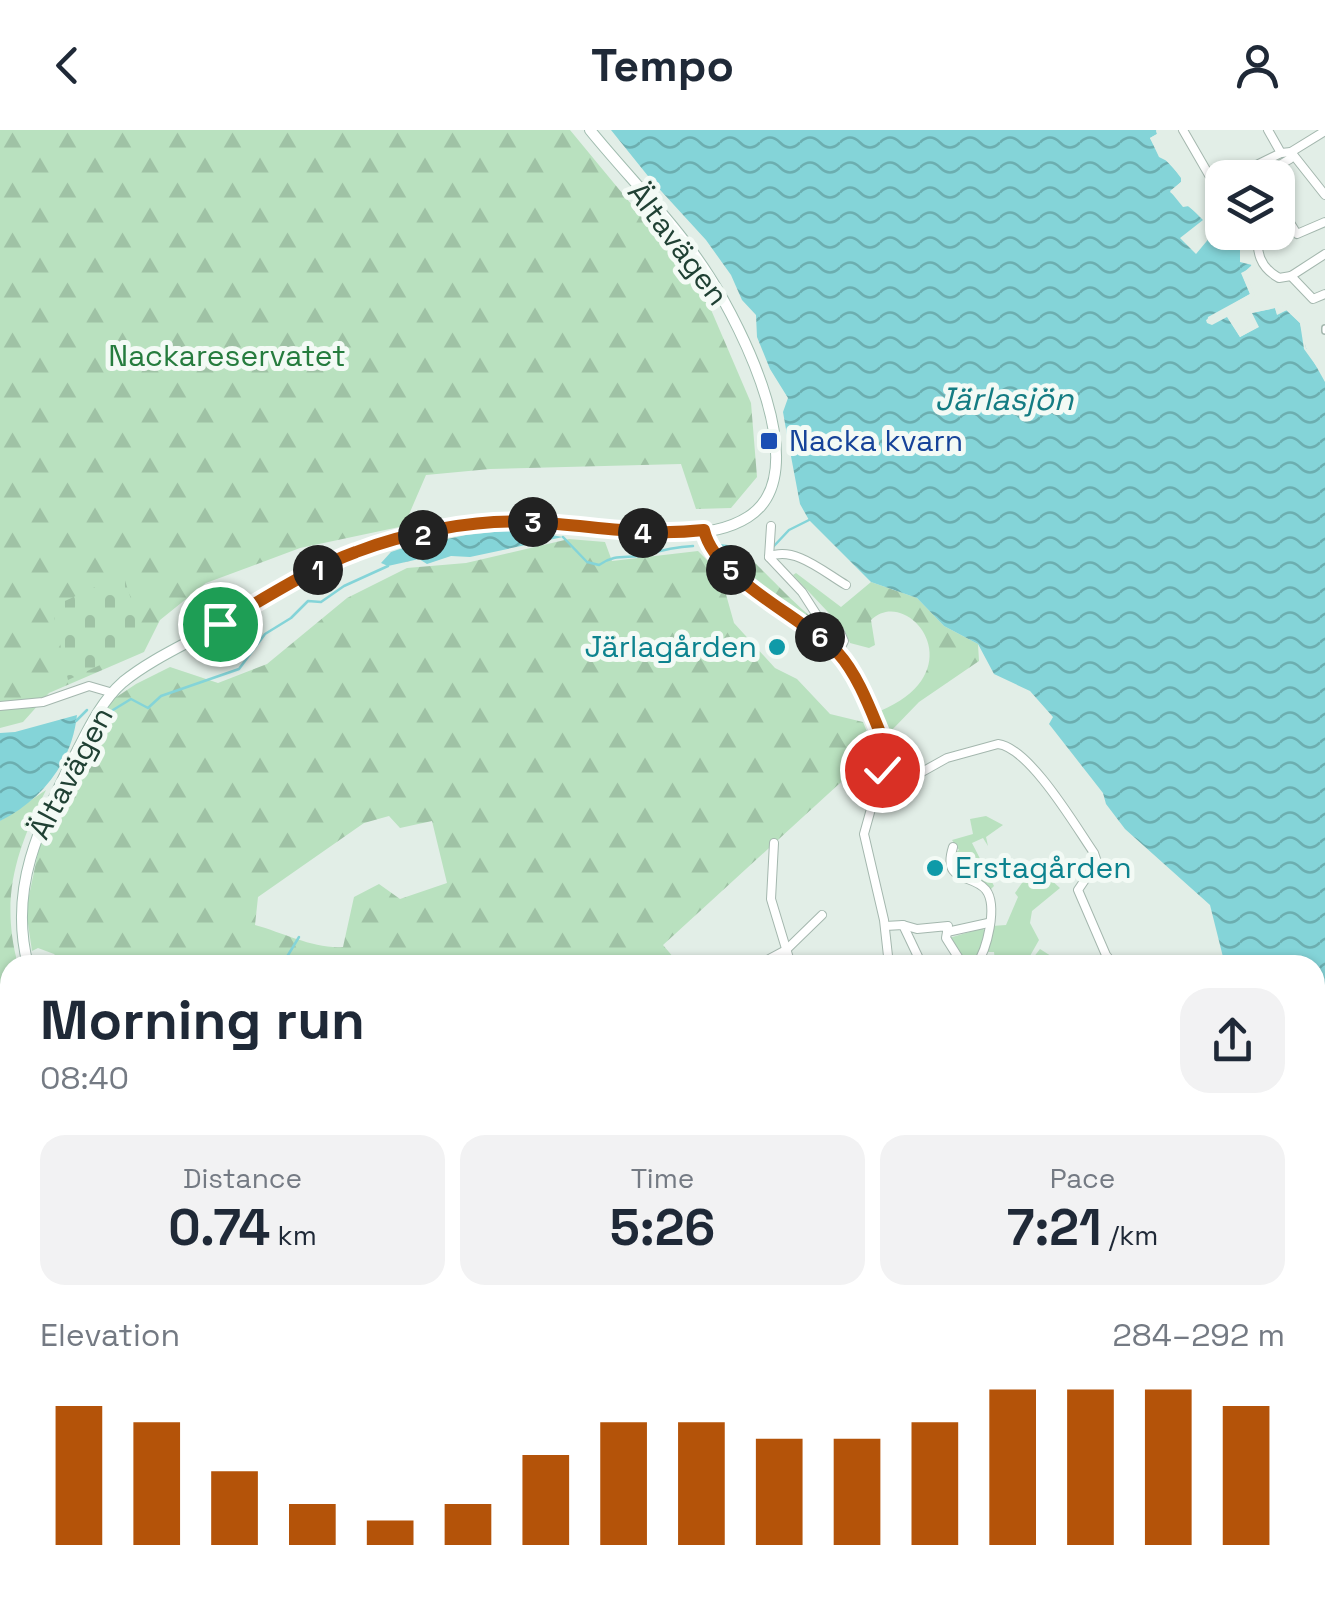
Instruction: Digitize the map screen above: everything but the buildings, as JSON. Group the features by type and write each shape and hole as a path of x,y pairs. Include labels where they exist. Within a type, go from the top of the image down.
{"main road":[{"name":"Ältavägen","path":"25,955 21,899 30,850 87,731 114,692 153,663 340,558 385,542 500,522 614,532 670,534 704,530 745,519 767,497 776,452 770,408 740,332 710,278 590,130"}],"street":[{"path":"1183,130 1205,169"},
{"path":"1268,130 1325,196"},
{"path":"1269,160 1325,130"},
{"path":"1286,152 1288,160"},
{"path":"1295,233 1325,222"},
{"path":"1257,250 1268,269 1279,278 1291,276 1325,254"},
{"path":"1291,276 1312,299 1325,294"},
{"path":"770,526 769,557 802,592 820,620 840,632 844,641 838,653"},
{"path":"704,530 717,559 838,653 878,730 886,755 864,834 889,955"},
{"path":"769,557 776,553 794,555 846,585"},
{"path":"0,706 44,702 89,686 114,692"},
{"path":"886,755 922,772 947,758 998,744 1015,752 1042,780 1094,853 1097,862 1078,890 1106,955"},
{"path":"774,843 771,900 788,955"},
{"path":"953,847 950,860 954,871 987,891 991,906 981,955"},
{"path":"777,955 822,914"},
{"path":"885,926 948,929 988,923"},
{"path":"903,925 917,955"},
{"path":"948,929 946,938 957,955"}],"green space":[{"name":"Nackareservatet","path":"0,130 570,130 703,291 751,403 757,477 731,508 696,509 681,464 490,469 426,475 404,526 300,548 206,583 160,620 144,652 49,693 23,722 0,728"},
{"path":"569,539 605,542 612,561 698,551 720,573 734,623 775,668 797,679 830,714 863,722 875,751 663,945 672,955 55,955 38,948 32,951 26,910 43,829 112,700 170,667 218,683 267,664 347,598 407,568 466,563","holes":["389,816 400,828 432,821 447,883 400,899 379,884 354,897 343,947 310,943 255,925 258,897 364,823"]},
{"path":"753,561 806,613 836,633 837,641 830,640 727,562"},
{"path":"796,573 841,607 871,582 917,598 944,626 978,644 979,661 919,702 890,732 880,711 909,694 925,674 930,655 926,637 916,622 901,613 886,612 871,620 875,645 869,648 850,643 844,629 793,575"},
{"path":"123,574 145,644 68,680 52,607"},
{"path":"46,790 26,834 14,875 11,918 16,955 0,955 0,821"},
{"path":"986,816 1003,825 986,837 988,846 983,838 972,843 994,886 990,890 955,868 953,854 959,850 952,840 973,834 970,819"},
{"path":"1041,871 1060,888 1032,911 1030,923 1039,940 1031,955 994,955 988,952 992,926 1006,925 1018,897 1015,893 1029,873"},
{"path":"983,928 985,933 979,955 960,955 949,938"}],"water":[{"name":"Järlasjön","path":"611,130 1156,130 1157,134 1150,138 1153,144 1181,177 1170,192 1205,220 1205,250 1240,250 1240,262 1252,265 1242,274 1250,294 1206,320 1207,323 1227,316 1240,337 1258,327 1251,313 1275,308 1277,314 1286,310 1300,323 1306,348 1325,382 1325,955 1222,955 1210,905 1125,829 1106,804 1103,793 1049,724 1053,717 1030,691 994,674 978,644 944,626 917,598 871,582 809,520 800,504 783,412 788,398 757,337 756,315 742,300 731,275 706,240"},
{"path":"504,531 563,537 470,557 451,556 427,564 419,559 388,566 381,563 400,549"},
{"path":"77,715 69,748 52,778 29,802 0,821 0,733"}],"pier":[{"path":"1156,130 1161,135 1154,139 1162,155 1173,161 1186,177 1185,185 1177,192 1205,214 1205,243 1196,254 1180,238 1203,220 1189,206 1183,207 1170,191 1181,178 1169,162 1159,157 1150,138 1157,134"},
{"path":"1252,258 1257,266 1247,276 1255,296 1230,312 1242,331 1252,325 1246,314 1249,309 1275,303 1280,307 1286,305 1303,322 1306,348 1320,365 1317,367 1304,349 1300,323 1287,310 1277,315 1275,308 1252,313 1259,327 1240,337 1227,317 1212,325 1207,323 1208,317 1250,294 1241,273 1251,268"}],"waterway":[{"path":"773,547 789,530 809,520"},
{"path":"563,537 587,562 599,565 616,558 693,546"},
{"path":"718,545 734,547"},
{"path":"113,710 131,699 148,708 161,696 239,669 265,634 291,618 308,601 321,602 344,586 388,566"},
{"path":"76,721 87,710"},
{"path":"288,955 299,937"}],"place":[{"name":"Nacka kvarn","path":"769,441"},
{"name":"Järlagården","path":"777,647"},
{"name":"Erstagården","path":"935,868"}],"route":[{"path":"220,624 354,552 434,532 500,522 614,532 670,534 704,530 717,559 818,636 846,663 884,742 882,770"}]}
